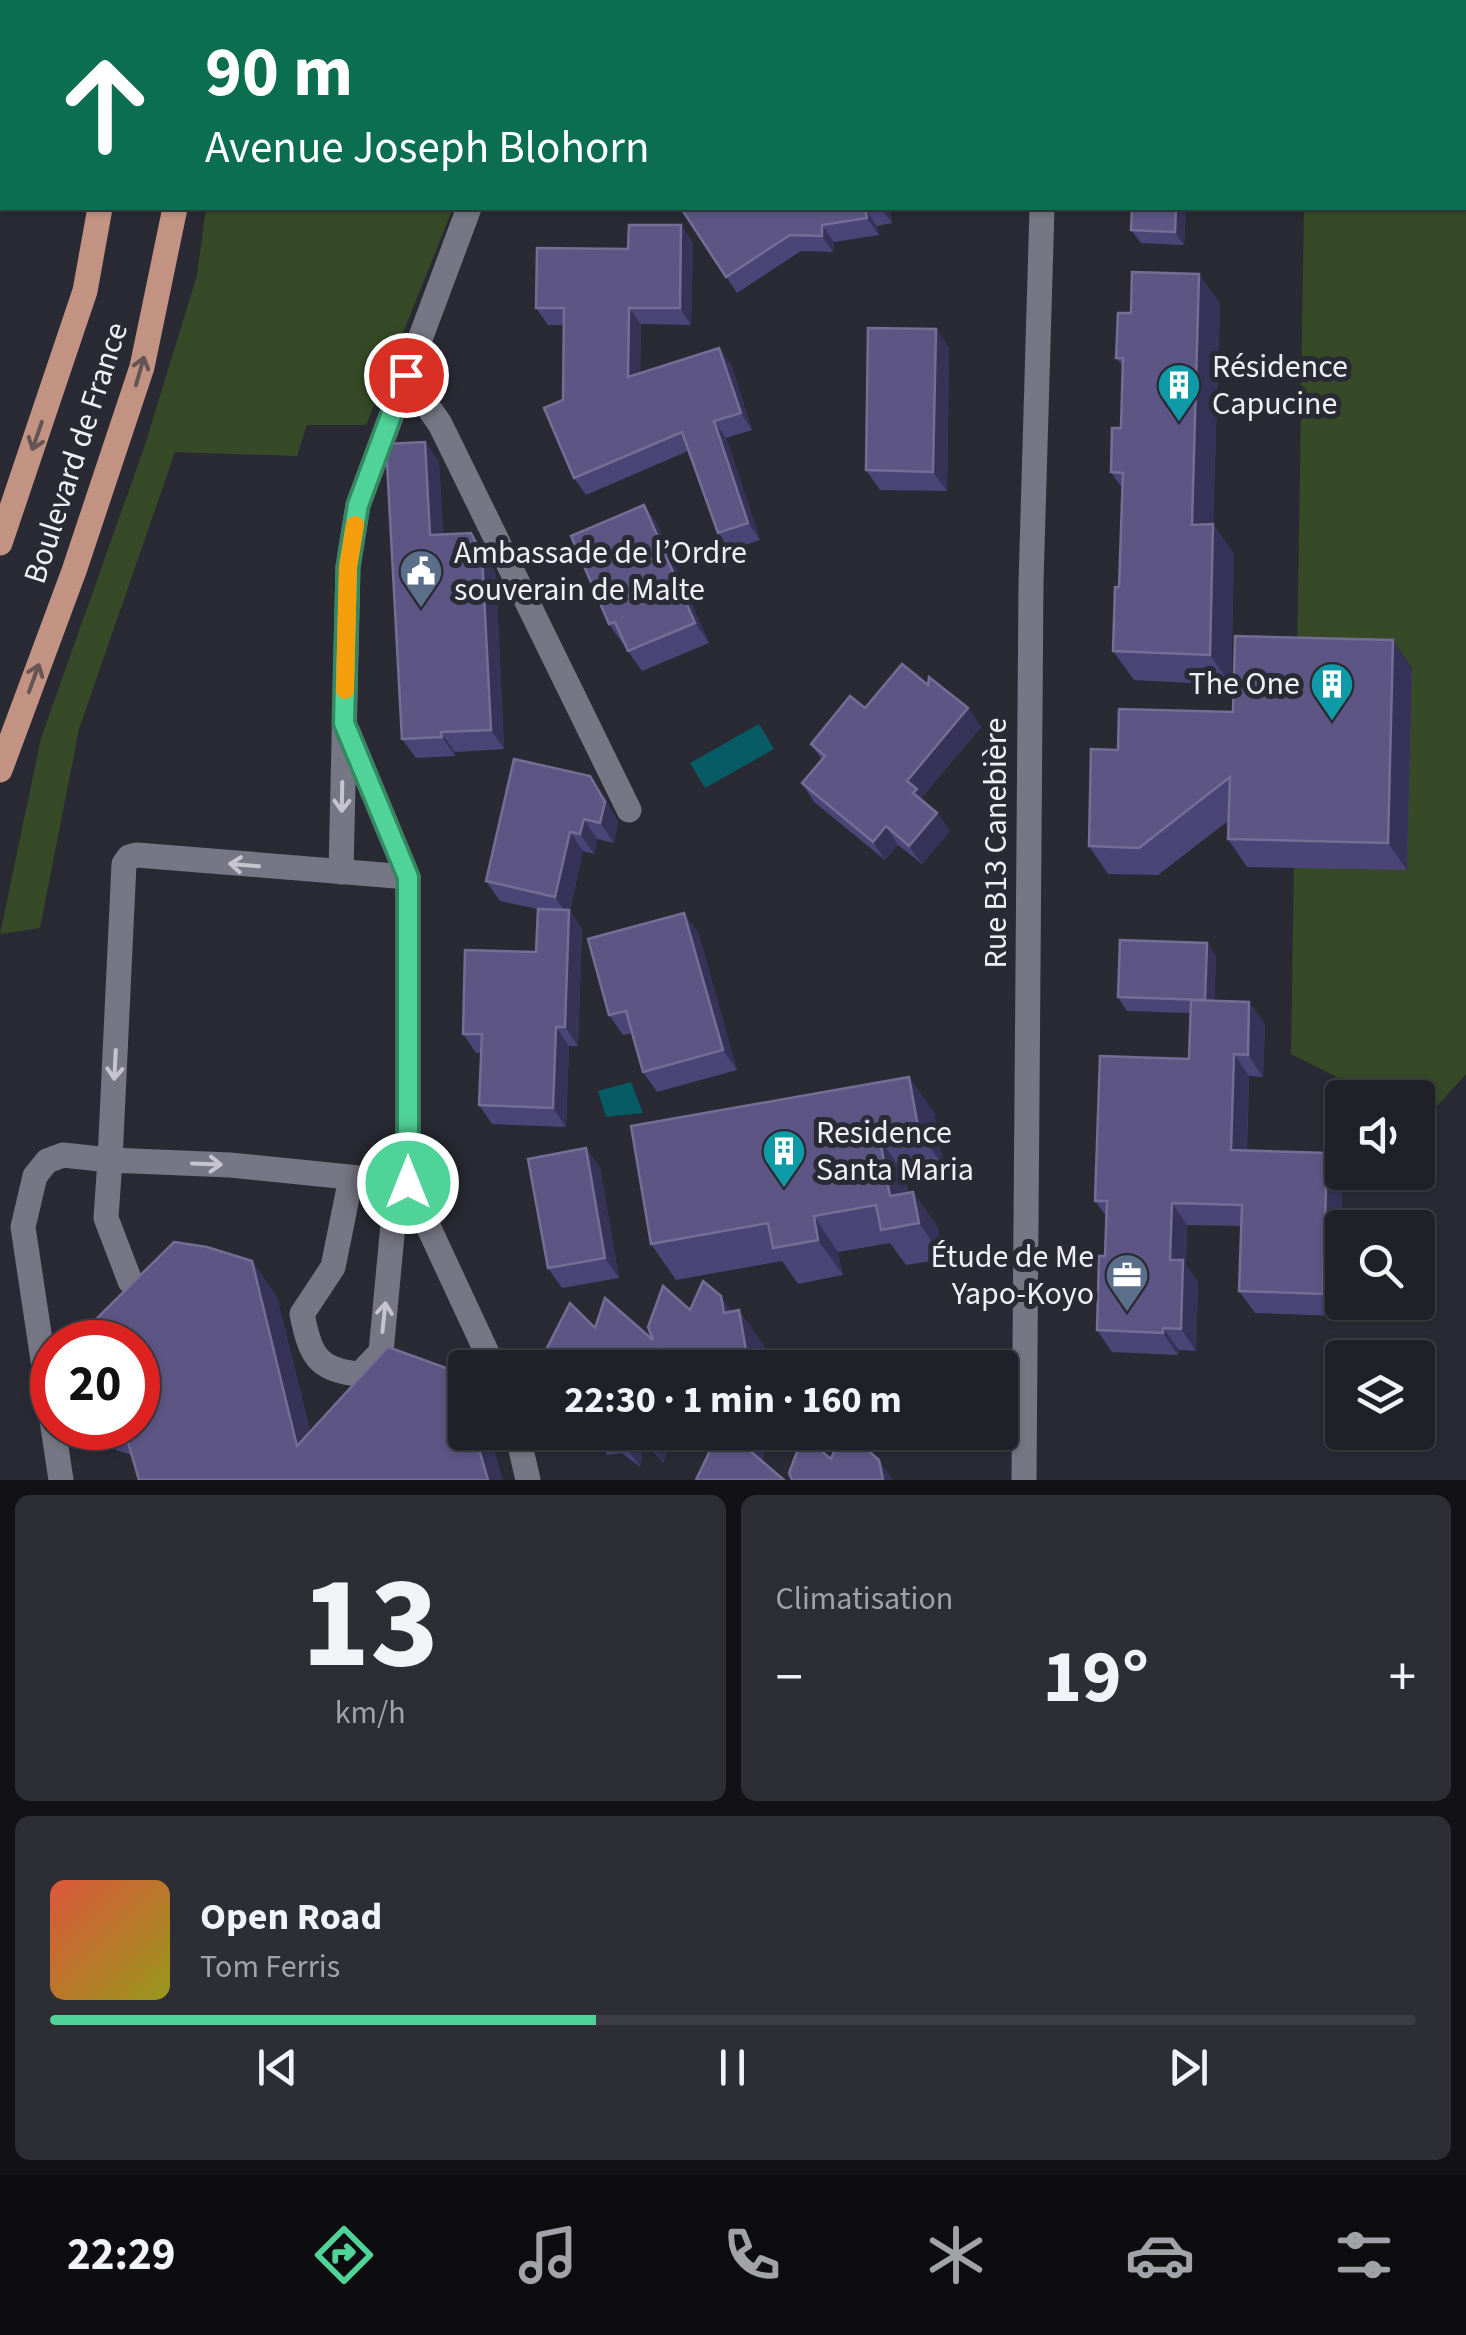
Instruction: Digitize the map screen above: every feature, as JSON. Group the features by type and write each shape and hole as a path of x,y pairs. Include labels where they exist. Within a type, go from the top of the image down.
{"main road":[{"name":"Boulevard de France","path":"0,543 85,291 100,210"},
{"name":"Boulevard de France","path":"0,770 74,571 142,368 175,210"}],"street":[{"path":"341,872 348,567 358,505 468,210"},
{"name":"Rue B13 Canebière","path":"1024,1480 1031,583 1042,210"},
{"path":"406,375 440,424 629,810"},
{"path":"344,723 408,877 403,1183 381,1352 360,1374 328,1368 316,1357 302,1314 333,1267 351,1178"},
{"path":"130,1282 106,1218 124,864 130,857 408,877"},
{"path":"61,1480 23,1226 35,1176 47,1161 63,1156 230,1165 403,1183"},
{"path":"403,1183 485,1350"},
{"path":"520,1450 528,1480"}],"green space":[{"path":"206,210 452,210 366,425 307,425 297,456 175,452 79,729 40,928 0,934 41,738 145,445 197,275"},
{"path":"1304,210 1466,210 1466,1074 1435,1108 1435,1080 1343,1080 1291,1054"}],"water":[{"path":"759,724 774,749 705,788 690,763"},
{"path":"631,1082 643,1113 606,1117 598,1091"}],"building":[{"path":"682,210 865,210 867,218 822,225 822,236 790,235 726,277"},
{"path":"1132,210 1176,210 1175,232 1131,230"},
{"path":"629,225 681,225 680,308 629,308 628,377 719,348 741,413 714,421 748,523 718,533 682,432 574,478 544,408 563,400 564,308 536,308 537,248 628,249"},
{"path":"1132,272 1199,274 1192,525 1213,524 1210,655 1113,651 1123,473 1111,472 1112,428 1121,428 1123,358 1116,358 1118,313 1131,313"},
{"path":"868,328 936,329 933,472 866,470"},
{"path":"425,442 430,535 471,533 482,555 491,730 441,732 442,737 402,739 386,444"},
{"path":"644,505 695,623 628,651 615,622 609,624 571,536"},
{"path":"1235,636 1393,640 1388,843 1228,839 1230,777 1139,848 1089,846 1091,749 1118,750 1119,709 1233,712"},
{"path":"902,664 928,685 929,677 968,708 907,781 917,789 913,793 937,813 909,846 886,826 873,842 802,783 825,756 811,744 850,696 865,708"},
{"path":"514,759 590,776 605,802 600,823 584,819 580,834 570,832 555,897 486,881"},
{"path":"538,909 569,910 565,1027 556,1027 553,1108 479,1105 482,1034 463,1034 465,950 536,952"},
{"path":"684,913 723,1050 643,1072 626,1011 609,1015 588,939"},
{"path":"1120,940 1207,943 1205,1000 1118,997"},
{"path":"1191,1000 1249,1002 1248,1055 1234,1054 1231,1150 1325,1153 1323,1294 1239,1291 1242,1205 1172,1203 1170,1260 1183,1260 1181,1329 1163,1328 1163,1333 1097,1330 1099,1256 1105,1256 1107,1201 1095,1201 1100,1056 1189,1059"},
{"path":"909,1077 919,1132 880,1139 890,1196 913,1192 919,1223 881,1230 876,1205 814,1216 818,1240 773,1248 768,1223 651,1244 631,1126"},
{"path":"586,1148 605,1258 548,1268 528,1159"},
{"path":"174,1242 252,1261 297,1446 388,1347 448,1369 448,1450 479,1450 488,1480 139,1480 130,1450 160,1450 160,1320 95,1320"},
{"path":"703,1281 721,1296 724,1313 739,1310 746,1350 547,1350 570,1303 595,1328 605,1298 653,1340 648,1327 663,1286 690,1310"},
{"path":"710,1450 749,1450 784,1480 696,1480"},
{"path":"798,1450 820,1450 831,1459 835,1450 867,1450 879,1460 883,1480 792,1480 789,1473"}],"slow traffic":[{"path":"345,690 348,567 355,525"}],"place":[{"name":"Résidence Capucine","path":"1179,423"},
{"name":"Ambassade de l’Ordre souverain de Malte","path":"421,609"},
{"name":"The One","path":"1332,722"},
{"name":"Residence Santa Maria","path":"784,1189"},
{"name":"Étude de Me Yapo-Koyo","path":"1127,1313"}],"route":[{"path":"406,375 358,505 348,567 344,723 408,877 408,1183"}]}
